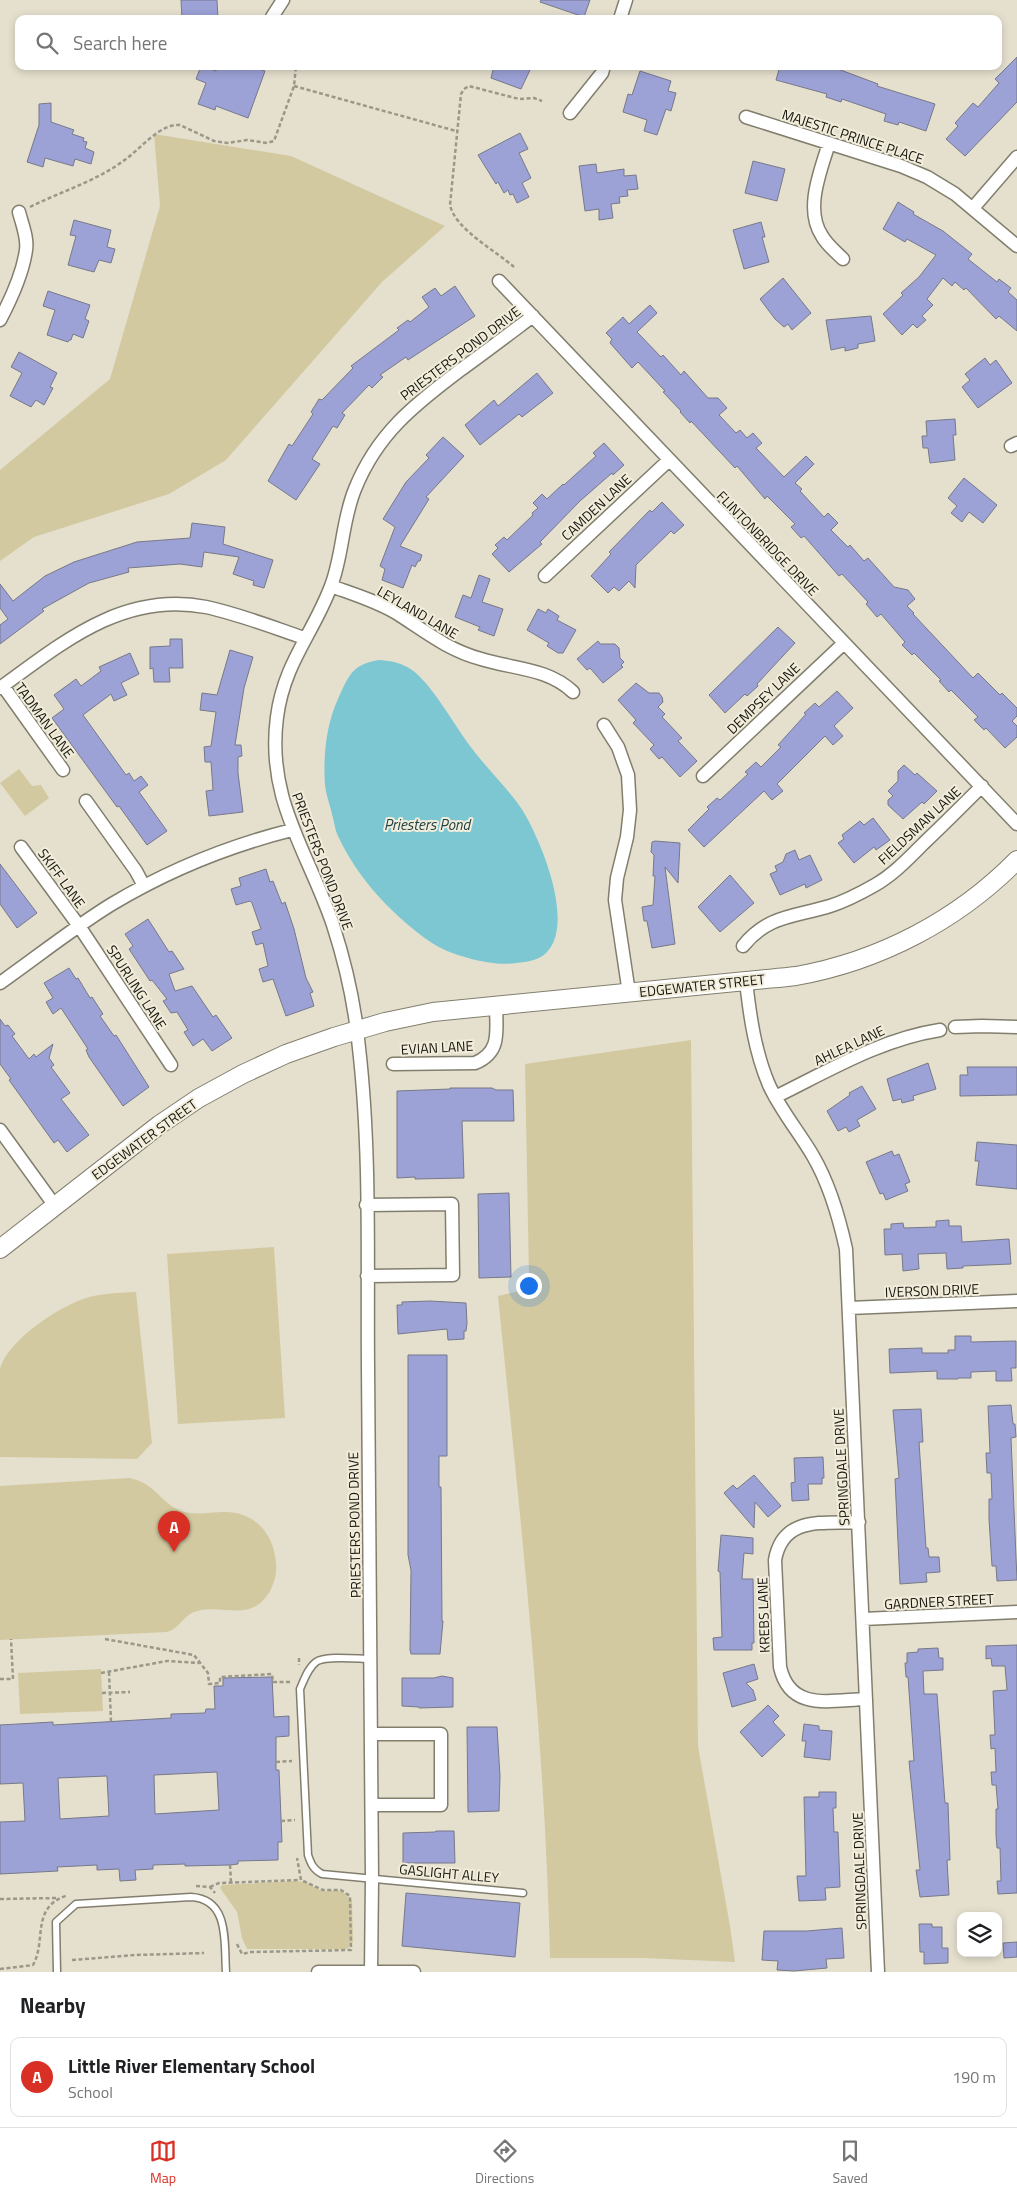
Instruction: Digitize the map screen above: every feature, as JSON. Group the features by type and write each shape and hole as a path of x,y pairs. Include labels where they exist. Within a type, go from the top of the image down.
{"street":[{"path":"273,15 283,0"},
{"path":"621,15 626,0"},
{"path":"570,113 603,70"},
{"name":"MAJESTIC PRINCE PLACE","path":"746,117 901,166 928,177 956,194 1017,246"},
{"path":"829,143 816,187 814,207 816,226 822,237 843,259"},
{"path":"973,208 1017,157"},
{"path":"0,320 14,289 26,250 20,212"},
{"name":"FLINTONBRIDGE DRIVE","path":"499,281 1017,824"},
{"name":"PRIESTERS POND DRIVE","path":"372,1971 367,1276 362,1078 357,1030 346,972 333,925 316,881 292,830 283,804 276,774 277,716 282,688 293,660 331,586 354,491 365,466 380,442 398,420 419,401 533,316"},
{"name":"CAMDEN LANE","path":"544,576 669,460"},
{"name":"LEYLAND LANE","path":"331,586 373,601 397,613 432,638 456,651 481,660 542,673 565,685 573,692"},
{"path":"1,687 79,632 112,616 155,606 180,604 204,607 230,613 304,638"},
{"name":"DEMPSEY LANE","path":"703,776 844,643"},
{"name":"TADMAN LANE","path":"1,687 63,770"},
{"path":"604,726 618,748 628,775 630,810 627,837 617,878 616,900 630,993"},
{"name":"FIELDSMAN LANE","path":"743,946 752,935 764,926 778,920 831,906 852,898 878,884 901,866 982,786"},
{"path":"86,802 136,871 144,886"},
{"path":"0,984 79,926 144,886 181,867 220,851 292,830"},
{"name":"SKIFF LANE","path":"22,847 79,926"},
{"name":"EDGEWATER STREET","path":"0,1249 159,1125 200,1098 243,1074 286,1054 357,1030 433,1012 796,976 834,967 871,955 908,939 942,920 974,898 1017,860"},
{"name":"SPURLING LANE","path":"79,926 171,1065"},
{"name":"SPRINGDALE DRIVE","path":"746,981 754,1039 759,1058 775,1097 813,1156 828,1185 839,1218 846,1249 878,1972"},
{"name":"EVIAN LANE","path":"394,1064 475,1063 486,1058 493,1051 496,1042 496,1005"},
{"path":"955,1027 1017,1027"},
{"name":"AHLEA LANE","path":"775,1097 873,1049 900,1039 940,1030"},
{"path":"0,1130 55,1206"},
{"path":"366,1205 452,1204 453,1275 367,1276"},
{"name":"IVERSON DRIVE","path":"849,1308 1017,1301"},
{"name":"KREBS LANE","path":"858,1522 803,1525 790,1531 780,1542 775,1560 782,1679 787,1687 804,1699 816,1701 866,1699"},
{"name":"GARDNER STREET","path":"863,1619 1017,1612"},
{"path":"371,1734 441,1734 441,1805 372,1806"},
{"path":"318,1972 414,1972"}],"lane":[{"name":"GASLIGHT ALLEY","path":"371,1659 325,1658 317,1661 300,1689 308,1855 311,1865 322,1874 523,1893"},
{"path":"57,1972 56,1922 76,1904 191,1897 202,1898 209,1902 220,1916 223,1927 226,1972"}],"path":[{"path":"20,212 80,186 116,166 164,129 174,125 180,125 214,141 227,143 247,140 267,143 274,141 294,86 296,70"},
{"path":"294,86 457,131"},
{"path":"514,267 466,229 452,215 450,205 461,94 469,86 519,99 534,98 542,101"},
{"path":"0,1679 13,1679 11,1639"},
{"path":"105,1639 194,1655 208,1673 209,1684 220,1683 220,1677 272,1674 273,1682 295,1682"},
{"path":"299,1658 300,1668"},
{"path":"101,1673 167,1662 199,1663"},
{"path":"109,1672 111,1722"},
{"path":"102,1693 130,1692"},
{"path":"276,1762 292,1761"},
{"path":"281,1821 295,1820"},
{"path":"230,1865 231,1882"},
{"path":"210,1887 219,1883 231,1882 301,1880"},
{"path":"0,1899 58,1898"},
{"path":"72,1960 135,1955 204,1953"}],"shaded area":[{"path":"154,134 291,156 445,226 382,282 226,460 169,494 34,537 0,561 0,470 110,379 160,206"},
{"path":"19,769 32,786 41,785 49,798 25,816 0,783"},
{"path":"691,1040 698,1746 735,1962 643,1958 550,1958 543,1792 537,1709 523,1544 498,1296 520,1291 529,1278 525,1064"},
{"path":"274,1247 285,1418 178,1424 167,1254"},
{"path":"136,1292 152,1443 137,1459 0,1457 0,1369 12,1348 34,1327 72,1303 96,1296"},
{"path":"129,1478 145,1483 166,1502 179,1510 188,1513 224,1512 243,1515 263,1528 272,1544 275,1556 276,1573 270,1591 254,1607 245,1610 215,1609 194,1612 175,1628 167,1632 0,1640 0,1486"},
{"path":"101,1669 103,1711 20,1714 18,1673"},
{"path":"305,1882 322,1891 337,1890 343,1892 352,1901 353,1942 347,1949 247,1949 242,1938 237,1912 220,1888 222,1885"}],"water":[{"name":"Priesters Pond","path":"380,660 401,664 419,676 435,694 476,754 523,811 546,861 556,902 558,922 555,939 547,952 541,957 507,964 485,962 440,948 418,933 391,910 367,883 347,853 336,832 326,789 324,763 326,741 334,709 349,677 363,664"}],"building":[{"path":"181,0 217,0 218,15 182,15"},
{"path":"541,0 590,0 585,15 578,15 540,2"},
{"path":"1017,57 1017,102 965,156 946,139 958,126 955,123 973,103 978,107 999,83 995,79"},
{"path":"199,70 265,71 248,118 216,106 215,110 198,104 206,83 196,79"},
{"path":"493,70 530,70 521,89 491,78"},
{"path":"779,70 841,70 878,84 877,86 935,104 926,131 899,122 898,125 884,121 886,114 842,99 841,102 826,97 827,94 776,80"},
{"path":"640,71 671,81 668,91 676,93 671,111 666,109 657,135 644,131 647,120 623,112 628,94 632,95"},
{"path":"51,103 51,122 74,130 72,134 84,138 83,141 87,142 85,148 94,152 91,164 75,159 73,166 45,158 43,167 27,162 39,125 39,104"},
{"path":"520,133 528,149 519,153 531,178 522,183 529,197 517,203 513,194 510,195 508,190 504,193 498,182 496,184 478,155"},
{"path":"753,161 785,169 777,201 745,193"},
{"path":"596,164 597,173 624,169 624,176 636,175 638,189 627,190 628,196 619,197 620,203 611,204 613,218 599,220 599,209 585,211 579,166"},
{"path":"898,202 914,212 913,214 943,231 972,254 968,259 997,282 999,279 1011,288 1008,292 1017,300 1017,331 999,316 996,319 966,288 964,290 955,282 952,286 943,278 927,299 933,305 922,316 926,320 917,328 913,324 902,335 883,314 903,295 901,293 919,277 936,255 907,239 905,242 883,229"},
{"path":"74,220 111,230 107,247 115,249 111,263 99,260 94,272 68,265 76,236 70,235"},
{"path":"761,222 765,237 762,237 769,262 744,269 733,230"},
{"path":"783,278 811,313 792,330 788,324 784,327 775,319 760,299"},
{"path":"455,286 475,316 408,360 406,357 380,375 383,377 372,388 369,385 342,413 345,415 337,428 333,426 312,459 320,464 296,500 268,481 289,444 292,446 313,414 311,412 319,399 322,400 353,368 351,366 399,330 397,328 408,320 410,322 429,307 422,297 435,288 441,296"},
{"path":"48,291 90,305 85,319 89,321 83,338 73,334 68,342 47,335 55,310 43,306"},
{"path":"650,305 657,313 637,332 661,357 663,355 681,375 684,371 708,398 718,398 727,408 719,415 736,433 740,430 747,438 753,433 762,443 756,448 784,477 806,456 814,464 795,483 824,517 828,513 838,523 831,530 848,547 850,545 864,561 868,558 894,587 908,590 915,599 907,606 913,614 973,678 978,673 1000,695 1002,693 1017,708 1017,716 1012,721 1017,726 1017,737 1005,748 986,728 984,730 974,720 978,717 951,690 949,692 939,681 941,680 914,653 912,655 902,645 905,642 881,614 877,617 866,604 868,602 842,574 839,576 804,536 801,538 791,527 795,524 767,496 765,499 737,466 735,468 691,421 690,423 663,392 665,391 638,362 632,368 610,343 612,339 606,333 623,317 629,324"},
{"path":"871,316 875,341 858,344 858,348 845,351 845,347 831,350 826,320"},
{"path":"19,352 57,373 50,387 53,388 44,405 36,400 31,407 10,396 22,373 11,367"},
{"path":"985,358 990,365 996,360 1012,383 978,408 962,387 970,380 965,374"},
{"path":"537,373 553,393 522,417 519,414 480,445 465,425 494,400 498,406"},
{"path":"955,419 956,435 953,435 955,460 930,463 928,448 923,448 922,436 927,436 926,421"},
{"path":"443,437 464,456 426,497 429,499 400,546 422,555 415,567 412,565 403,588 382,580 385,569 380,566 395,527 383,519 406,482 429,458 426,455"},
{"path":"604,443 624,465 580,501 540,542 542,544 509,572 492,554 498,548 495,545 504,537 507,540 533,515 532,513 538,508 533,503 542,494 547,499 596,456 593,453"},
{"path":"964,478 997,505 983,523 969,512 962,522 951,513 957,506 948,498"},
{"path":"662,502 684,525 674,534 671,531 636,565 635,588 629,581 619,591 614,587 608,593 591,576 611,554 609,552 650,510 652,512"},
{"path":"192,523 225,527 223,544 273,560 264,588 253,585 254,581 233,574 239,557 204,552 202,567 180,564 128,568 129,572 89,583 42,609 44,611 0,644 0,625 8,619 0,608 0,584 13,601 45,576 74,562 137,542 190,538"},
{"path":"479,575 490,579 482,602 503,609 494,636 478,630 480,627 455,617 463,595 471,598"},
{"path":"538,609 546,613 548,609 559,616 557,620 576,630 563,653 558,653 547,646 549,643 527,630"},
{"path":"778,627 795,643 757,684 758,686 747,696 745,694 725,713 709,695"},
{"path":"170,639 182,639 183,668 169,668 170,682 154,682 153,668 150,669 150,647 170,646"},
{"path":"598,641 600,644 615,644 619,648 620,658 624,662 621,665 623,667 603,683 590,668 587,670 577,659"},
{"path":"230,650 253,657 244,688 235,745 241,745 242,756 238,757 238,773 243,812 209,816 206,791 213,790 211,762 205,762 204,747 211,746 216,712 200,710 202,693 217,695"},
{"path":"130,653 139,674 121,683 127,695 114,701 111,694 83,715 126,775 129,773 134,781 141,776 148,785 139,792 167,831 147,845 52,718 64,709 54,695 76,679 81,686 101,671 99,667"},
{"path":"636,683 649,693 659,693 663,702 658,707 665,714 662,717 682,738 678,741 697,761 680,777 662,757 659,759 650,749 654,745 633,723 636,720 618,700"},
{"path":"837,691 853,708 834,726 843,736 833,745 825,736 777,784 783,791 772,800 764,791 704,847 688,830 709,809 707,807 717,798 720,800 748,774 745,772 756,762 761,767 781,747 778,745 806,714 804,713 815,703 819,707"},
{"path":"904,765 915,775 917,773 937,791 924,804 922,802 903,819 888,805 888,800 893,796 888,791 898,781 898,771"},
{"path":"873,818 890,840 876,850 874,847 854,863 838,843 844,839 842,835 860,821 864,825"},
{"path":"652,842 680,843 678,883 665,867 675,944 652,948 647,921 644,921 642,907 653,905 655,876 653,876 654,855 651,852"},
{"path":"795,850 799,860 810,855 822,880 806,888 805,884 780,895 770,874 777,871 775,866 783,862 786,854"},
{"path":"0,864 37,913 17,928 0,904"},
{"path":"266,869 270,882 273,881 282,904 285,902 306,978 313,992 310,993 314,1006 286,1016 273,979 263,982 259,969 268,966 263,943 256,945 252,932 261,929 252,903 250,901 236,905 231,889 241,886 239,878"},
{"path":"730,875 754,903 720,932 698,907"},
{"path":"148,919 169,952 172,951 184,969 169,974 175,991 192,986 213,1017 216,1015 232,1038 212,1051 203,1039 193,1046 184,1032 188,1030 177,1012 171,1013 163,1001 167,999 152,980 150,981 129,949 133,946 125,934"},
{"path":"69,968 76,979 78,978 90,998 92,997 103,1014 100,1016 114,1036 116,1035 149,1087 123,1106 89,1057 86,1050 88,1049 61,1008 53,1014 46,1002 53,998 44,983"},
{"path":"0,1019 15,1034 12,1036 29,1059 34,1054 36,1057 53,1044 49,1058 54,1065 51,1067 70,1093 61,1099 89,1135 67,1152 58,1140 54,1143 9,1080 11,1079 0,1064"},
{"path":"928,1063 936,1089 913,1096 914,1100 902,1103 901,1099 893,1101 887,1079"},
{"path":"967,1067 1017,1067 1017,1095 960,1096 960,1075 968,1075"},
{"path":"862,1086 876,1109 857,1120 860,1126 849,1132 846,1127 838,1131 827,1111 850,1095 849,1093"},
{"path":"450,1088 513,1090 514,1121 462,1121 464,1178 397,1178 397,1091"},
{"path":"977,1142 1017,1145 1017,1189 976,1185 979,1161 975,1161"},
{"path":"892,1151 894,1156 899,1154 910,1182 905,1184 908,1191 886,1200 883,1193 880,1194 866,1162"},
{"path":"509,1193 511,1277 479,1278 478,1194"},
{"path":"949,1220 949,1226 961,1226 962,1242 1009,1239 1011,1264 963,1266 963,1268 947,1269 946,1253 918,1254 919,1269 903,1271 902,1254 885,1255 884,1229 891,1229 891,1224 903,1223 904,1228 936,1227 936,1221"},
{"path":"402,1302 466,1303 467,1323 464,1339 448,1340 447,1329 398,1334 397,1305 402,1305"},
{"path":"955,1336 971,1336 971,1342 1016,1341 1016,1368 1011,1368 1012,1381 996,1381 996,1371 971,1372 971,1378 958,1379 937,1379 937,1371 890,1373 889,1349 922,1348 922,1353 948,1353 948,1350 955,1350"},
{"path":"408,1355 447,1355 447,1456 439,1456 443,1621 440,1654 411,1654 410,1650 411,1570 408,1555"},
{"path":"1011,1405 1016,1437 1011,1438 1017,1580 997,1581 996,1566 992,1566 989,1519 989,1499 992,1499 991,1473 987,1473 986,1453 990,1453 988,1406"},
{"path":"921,1409 923,1442 919,1442 926,1548 928,1548 929,1557 939,1557 940,1572 926,1573 927,1582 900,1584 895,1479 899,1478 893,1410"},
{"path":"823,1457 824,1478 822,1478 822,1484 808,1484 809,1500 792,1501 791,1483 795,1482 794,1458"},
{"path":"754,1475 781,1506 768,1517 755,1502 754,1528 724,1493 733,1485 737,1489"},
{"path":"721,1535 753,1538 753,1554 744,1553 742,1579 753,1579 754,1643 752,1643 752,1650 714,1650 713,1638 722,1637 720,1572 718,1571"},
{"path":"1017,1645 1017,1893 998,1894 997,1881 1001,1881 1000,1848 997,1848 996,1835 996,1809 998,1809 996,1785 992,1785 991,1772 996,1772 995,1748 991,1749 990,1735 995,1735 993,1691 1007,1690 1005,1666 992,1666 991,1658 986,1659 986,1646"},
{"path":"938,1648 939,1658 943,1658 943,1670 923,1671 924,1694 937,1694 945,1803 948,1803 950,1860 947,1860 949,1895 920,1897 916,1870 920,1870 909,1761 914,1761 908,1677 906,1677 905,1663 907,1663 907,1653 918,1652 918,1649"},
{"path":"754,1664 758,1679 746,1683 753,1690 756,1700 732,1707 723,1673"},
{"path":"442,1676 453,1678 453,1707 419,1708 402,1706 402,1678 434,1678"},
{"path":"272,1677 274,1717 289,1716 289,1736 276,1737 276,1770 279,1770 282,1842 278,1842 278,1860 238,1861 238,1864 230,1865 153,1865 153,1869 135,1870 136,1880 120,1881 119,1869 97,1870 97,1865 57,1867 58,1871 0,1874 0,1822 25,1821 23,1783 0,1784 0,1725 53,1722 53,1725 171,1718 171,1714 205,1713 206,1709 215,1709 214,1686 223,1686 223,1678","holes":["217,1772 219,1810 155,1814 154,1775","107,1776 109,1816 60,1819 58,1778"]},
{"path":"768,1705 779,1716 773,1722 785,1735 762,1757 740,1732"},
{"path":"804,1724 819,1726 819,1730 832,1731 830,1760 804,1757 806,1741 802,1741"},
{"path":"467,1727 497,1727 500,1776 499,1811 468,1812"},
{"path":"819,1792 836,1792 836,1808 833,1808 834,1832 838,1832 840,1887 825,1888 826,1900 799,1901 797,1876 806,1876 804,1797 819,1797"},
{"path":"454,1831 455,1863 403,1863 403,1833"},
{"path":"406,1893 520,1903 515,1957 402,1946"},
{"path":"919,1924 932,1924 932,1927 942,1927 942,1948 948,1948 948,1963 924,1964 924,1952 920,1952"},
{"path":"842,1928 844,1958 826,1959 827,1968 794,1971 777,1970 778,1961 762,1960 764,1931 807,1931"},
{"path":"1017,1942 1017,1957 1004,1958 1003,1943"}],"place":[{"name":"Little River Elementary School","path":"174,1552"}]}
